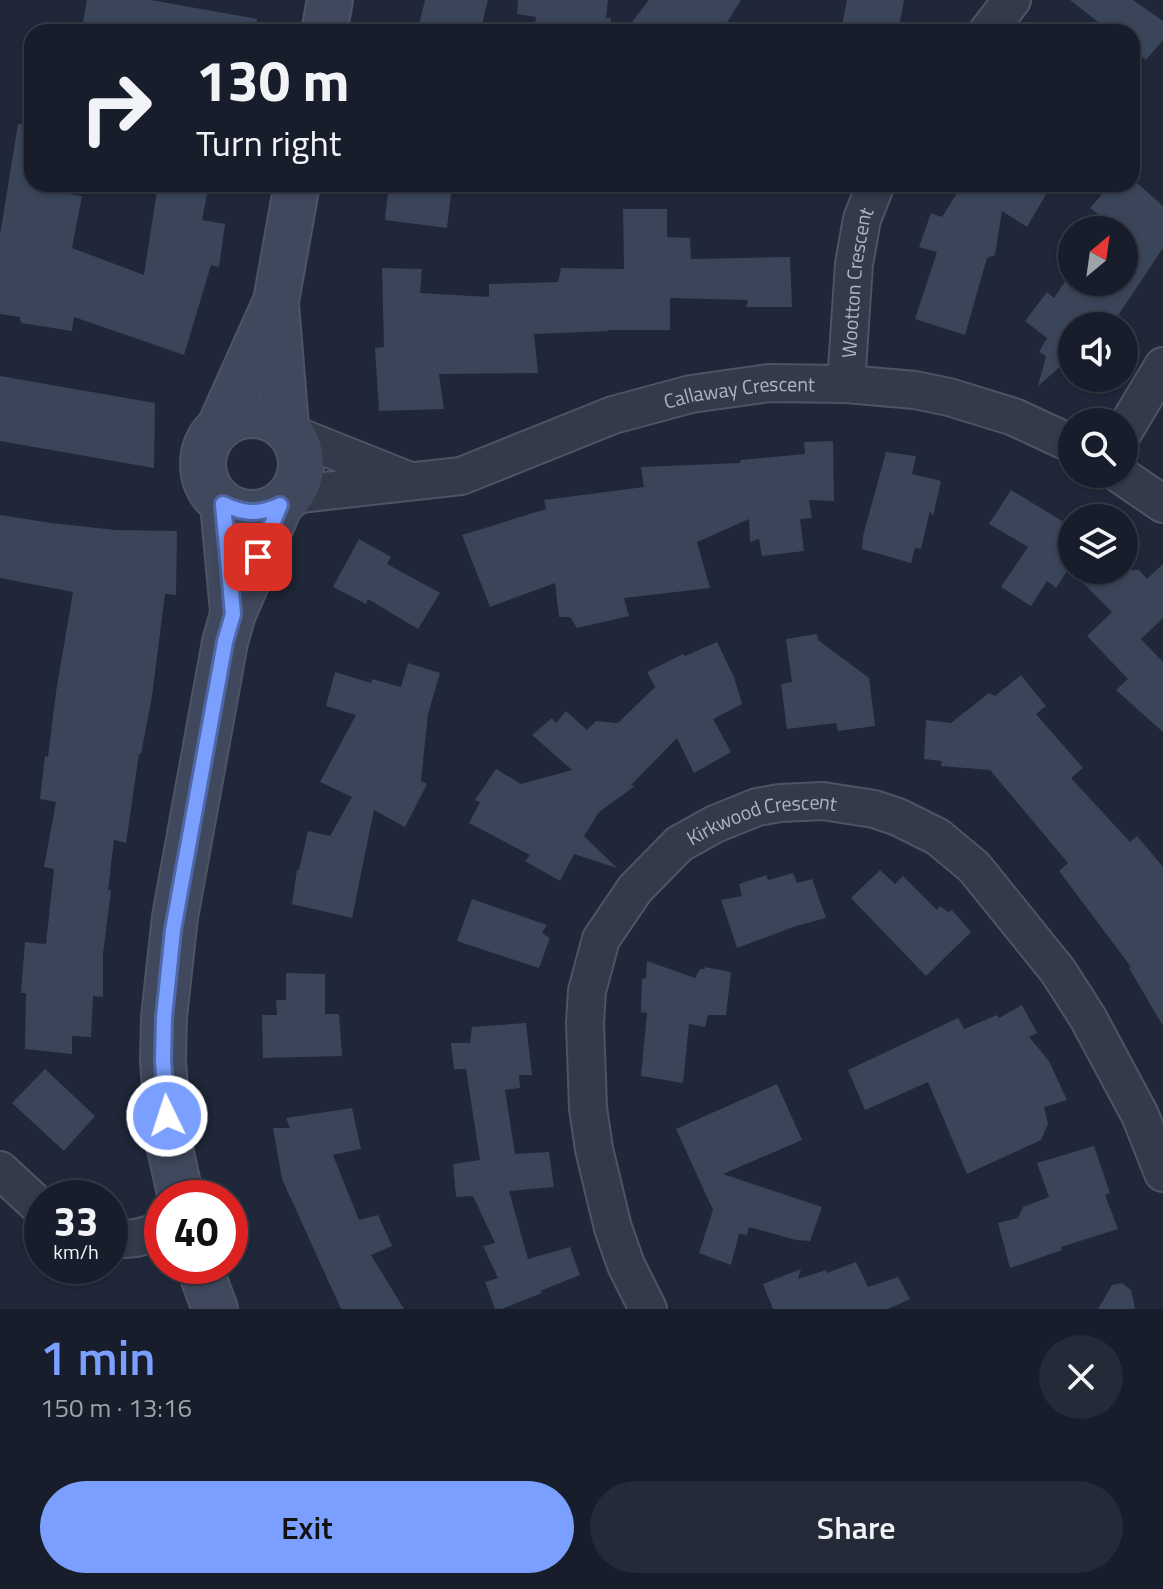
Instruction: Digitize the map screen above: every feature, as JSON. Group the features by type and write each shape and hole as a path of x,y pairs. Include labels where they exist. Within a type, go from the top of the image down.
{"street":[{"path":"326,24 330,0"},
{"path":"993,24 1012,0"},
{"path":"286,500 267,512 251,514 237,511 223,504 212,493 203,466 204,451 220,426 276,301 296,192"},
{"name":"Wootton Crescent","path":"846,384 854,264 862,219 873,192"},
{"path":"276,301 289,430"},
{"path":"1138,408 1163,366"},
{"name":"Callaway Crescent","path":"286,500 461,476 613,415 691,394 769,383 846,384 915,390 1014,417 1058,437"},
{"path":"177,1180 169,1144 163,1060 164,1017 175,917 225,642 233,614 302,471 298,445 289,430 274,419 245,414 220,426"},
{"name":"Callaway Crescent","path":"289,430 411,481"},
{"path":"1138,487 1163,504"},
{"path":"223,504 233,614"},
{"name":"Kirkwood Crescent","path":"648,1309 626,1265 613,1228 594,1149 588,1108 587,991 601,939 635,889 679,844 715,824 757,807 823,801 874,809 938,837 974,867 1058,971 1088,1018 1140,1115 1163,1173"},
{"path":"0,1170 24,1192"},
{"path":"206,1284 215,1309"}],"building":[{"path":"87,0 151,0 257,19 257,24 82,24"},
{"path":"425,0 488,0 482,24 419,24"},
{"path":"518,0 608,0 606,18 611,18 611,24 535,24 536,17 517,14"},
{"path":"649,0 741,0 726,24 630,24"},
{"path":"847,0 904,0 900,24 842,24"},
{"path":"1070,0 1133,0 1163,21 1163,40 1146,60 1140,55 1140,24 1101,24"},
{"path":"18,124 24,124 24,192 82,196 72,248 144,275 157,192 207,192 202,220 225,224 219,267 211,265 184,355 74,317 72,331 21,323 20,317 0,314 0,235"},
{"path":"1140,186 1163,206 1163,248 1138,286 1138,216 1101,216 1090,208 1104,192 1140,192"},
{"path":"388,192 451,192 447,228 385,220"},
{"path":"958,192 1047,192 1027,227 1002,211 995,255 987,258 965,335 915,319 937,252 919,247 931,213 942,217"},
{"path":"623,209 667,209 667,237 690,238 691,259 790,257 792,307 746,307 748,300 670,298 670,330 534,334 538,373 439,374 444,409 379,411 375,348 384,347 382,268 422,269 420,293 489,297 489,284 558,282 561,268 624,269"},
{"path":"1047,292 1054,298 1058,292 1058,296 1131,296 1120,312 1058,312 1058,369 1038,386 1046,356 1039,352 1047,338 1025,321"},
{"path":"0,376 155,403 154,468 0,441"},
{"path":"833,441 834,501 809,500 812,518 800,519 804,551 762,556 759,539 750,542 749,519 697,542 710,588 624,598 629,616 577,628 570,617 559,617 555,583 490,607 462,535 546,509 544,500 644,487 641,467 740,463 741,460 805,454 804,442"},
{"path":"886,452 916,456 912,474 941,481 921,549 915,548 911,563 862,549"},
{"path":"1011,490 1058,519 1059,584 1056,588 1047,581 1031,606 1001,587 1028,547 989,524"},
{"path":"0,515 116,530 177,531 176,595 165,594 152,696 139,754 126,843 114,840 103,954 103,997 93,996 91,1037 72,1036 72,1054 25,1049 26,993 21,993 25,942 46,944 54,869 44,867 56,802 40,799 73,592 0,578"},
{"path":"359,539 391,557 387,564 440,593 418,629 368,599 366,604 333,587"},
{"path":"1163,564 1163,618 1141,639 1163,662 1163,732 1116,690 1128,679 1087,636 1112,612 1084,584 1138,584 1138,570 1147,579"},
{"path":"817,634 818,640 869,678 875,726 838,731 836,723 787,729 781,684 792,682 786,639"},
{"path":"717,642 734,677 742,704 713,719 731,752 694,773 677,738 631,785 635,786 599,812 584,836 617,868 574,854 560,881 525,861 530,855 469,823 480,802 475,800 496,769 521,784 572,770 532,735 552,718 556,723 566,711 587,730 596,721 618,723 655,687 647,672"},
{"path":"408,663 440,673 428,714 421,781 427,784 405,827 374,810 352,918 292,904 308,831 330,836 352,797 320,782 356,715 326,706 335,672 371,683 372,679 401,687"},
{"path":"1021,675 1046,706 1036,714 1083,768 1071,778 1130,842 1137,836 1163,867 1163,1026 1131,967 1059,871 1068,863 990,770 941,766 942,761 924,759 926,720 951,723 989,693 995,696"},
{"path":"880,870 895,884 903,876 937,910 940,906 948,912 952,910 971,932 926,976 851,898"},
{"path":"793,873 797,883 812,879 826,918 737,948 721,900 742,896 739,884 766,875 768,880"},
{"path":"472,899 547,925 542,933 550,938 539,968 457,941"},
{"path":"647,961 695,978 705,967 731,972 726,1015 708,1015 705,1027 689,1024 683,1083 641,1076 647,1013 641,1012 642,979 646,978"},
{"path":"286,973 325,974 325,1014 339,1014 342,1056 263,1058 262,1015 277,1015 276,1000 286,1000"},
{"path":"1022,1005 1037,1033 1029,1037 1049,1061 1067,1100 1044,1107 1048,1124 1041,1140 967,1174 928,1082 865,1110 848,1070 958,1018 964,1029 997,1015 999,1018"},
{"path":"526,1023 532,1075 519,1075 520,1088 505,1090 515,1154 549,1152 554,1187 509,1191 528,1259 570,1247 580,1275 502,1309 495,1309 485,1282 498,1278 483,1246 495,1243 473,1196 456,1197 453,1164 480,1160 466,1069 454,1069 451,1043 470,1043 472,1027"},
{"path":"45,1069 95,1116 64,1151 12,1103"},
{"path":"777,1084 802,1140 723,1174 822,1207 810,1241 749,1227 747,1235 739,1234 731,1265 699,1253 713,1210 676,1129"},
{"path":"352,1108 361,1149 333,1155 359,1220 378,1215 392,1246 371,1255 404,1309 341,1309 282,1179 273,1128 290,1128 286,1118"},
{"path":"1094,1146 1110,1193 1105,1195 1118,1229 1061,1247 1062,1250 1010,1268 998,1223 1018,1218 1023,1207 1049,1197 1037,1163"},
{"path":"856,1262 868,1287 898,1277 910,1299 888,1309 773,1309 763,1284 801,1269 798,1279"},
{"path":"1122,1283 1131,1290 1135,1309 1098,1309 1112,1285"}],"route":[{"path":"167,1116 164,1017 173,930 225,642 233,614 223,504 251,514 267,512 280,505 258,557"}]}
